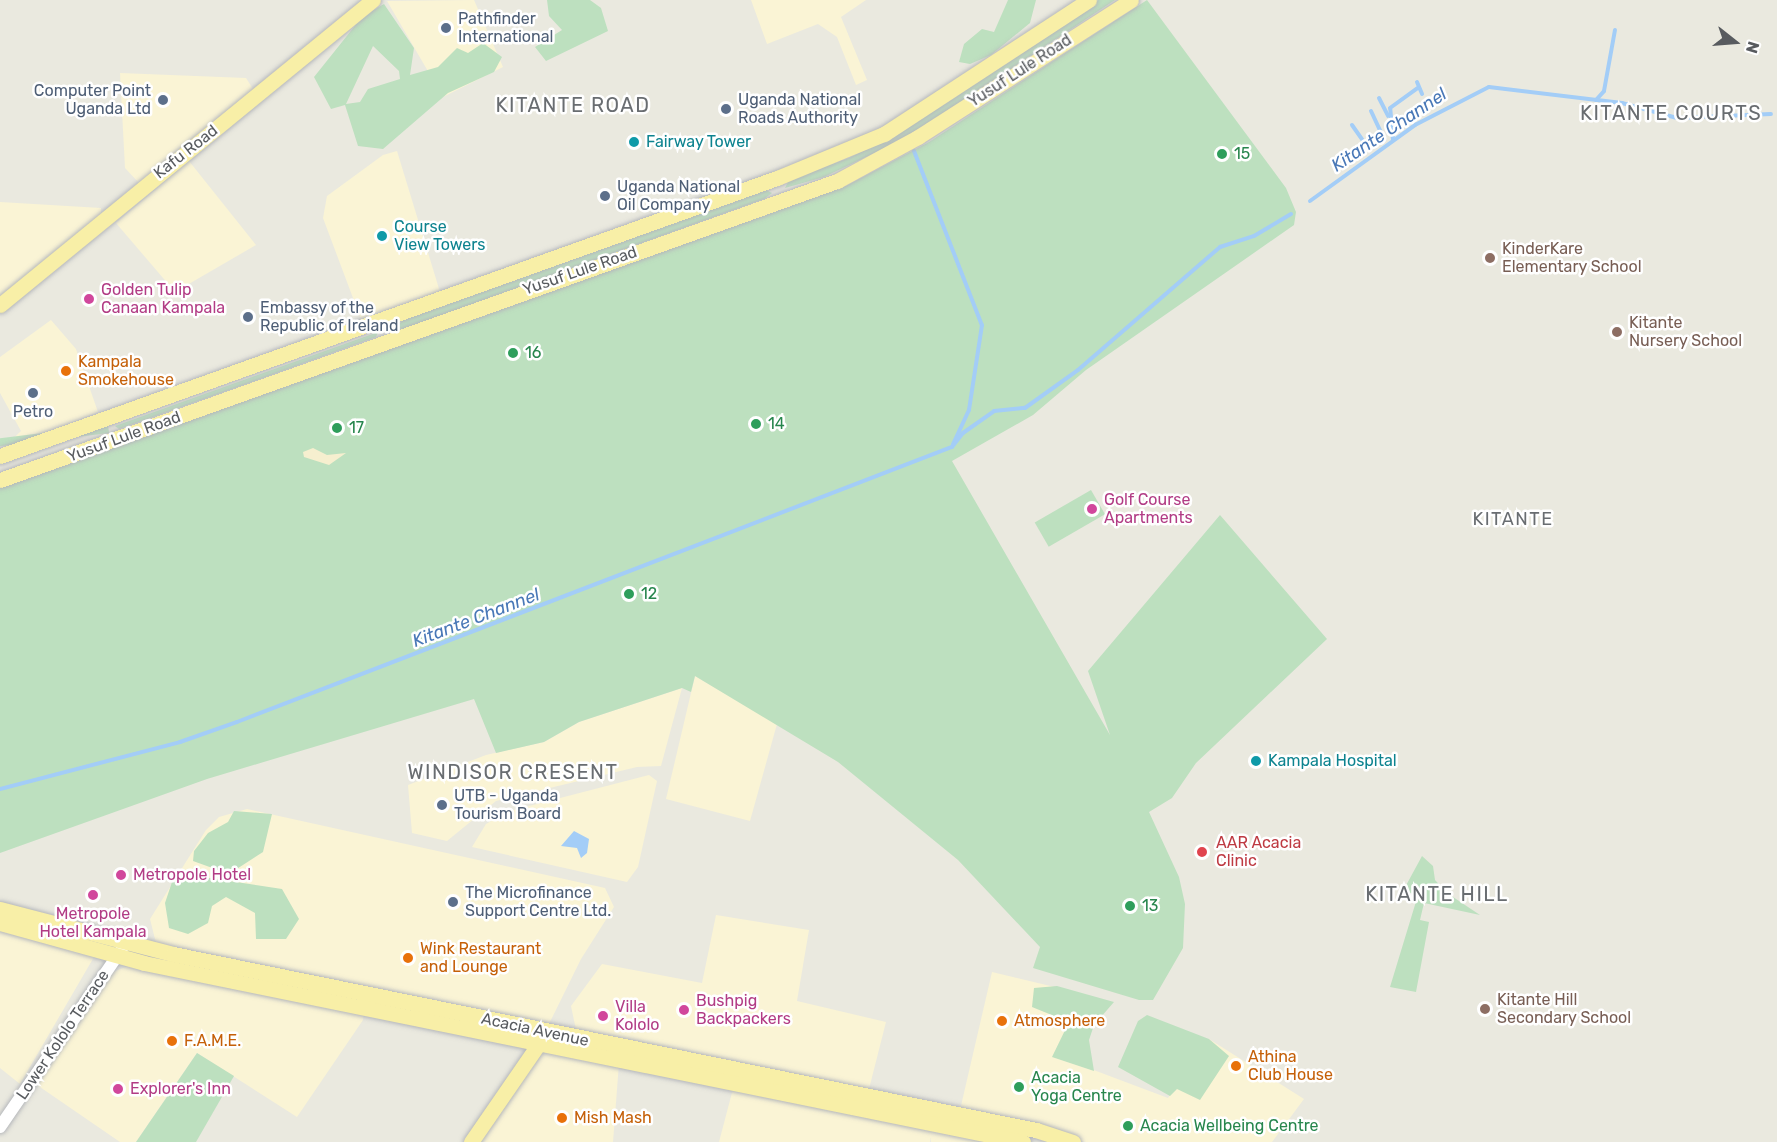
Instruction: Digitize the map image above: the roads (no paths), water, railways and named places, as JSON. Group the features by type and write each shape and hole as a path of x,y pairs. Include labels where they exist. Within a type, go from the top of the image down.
{"main road":[{"name":"Kafu Road","path":"0,305 373,0"},
{"name":"Yusuf Lule Road","path":"0,456 777,178 884,134 1089,0"},
{"name":"Yusuf Lule Road","path":"0,480 785,199 872,164 1131,0"},
{"path":"777,178 785,199"},
{"path":"130,410 133,434"},
{"name":"Acacia Avenue","path":"0,909 126,943 547,1032 1036,1130 1073,1142"},
{"name":"Acacia Avenue","path":"0,923 117,957 537,1046 1023,1142"},
{"path":"471,1142 547,1032"}],"street":[{"name":"Lower Kololo Terrace","path":"0,1127 126,943"}],"water":[{"path":"574,831 589,839 587,853 581,858 577,848 561,846"}],"waterway":[{"path":"1596,100 1604,91 1615,30"},
{"path":"1417,82 1422,94"},
{"name":"Kitante Channel","path":"1310,201 1415,125 1489,87 1622,103 1677,118 1771,114"},
{"path":"1393,140 1390,108 1418,88"},
{"path":"1379,98 1388,116"},
{"path":"1371,111 1384,139"},
{"path":"1352,125 1364,142"},
{"path":"914,151 982,325 969,410 953,444"},
{"path":"952,447 963,433 994,411 1025,408 1078,370 1220,247 1254,236 1291,214"},
{"name":"Kitante Channel","path":"0,789 180,742 237,722 952,447"}],"place":[{"name":"Pathfinder International","path":"446,28"},
{"name":"Computer Point Uganda Ltd","path":"163,100"},
{"name":"Uganda National Roads Authority","path":"726,109"},
{"name":"Fairway Tower","path":"634,142"},
{"name":"15","path":"1222,154"},
{"name":"Uganda National Oil Company","path":"605,196"},
{"name":"Course View Towers","path":"382,236"},
{"name":"KinderKare Elementary School","path":"1490,258"},
{"name":"Golden Tulip Canaan Kampala","path":"89,299"},
{"name":"Embassy of the Republic of Ireland","path":"248,317"},
{"name":"Kitante Nursery School","path":"1617,332"},
{"name":"16","path":"513,353"},
{"name":"Kampala Smokehouse","path":"66,371"},
{"name":"Petro","path":"33,393"},
{"name":"14","path":"756,424"},
{"name":"17","path":"337,428"},
{"name":"Golf Course Apartments","path":"1092,509"},
{"name":"12","path":"629,594"},
{"name":"Kampala Hospital","path":"1256,761"},
{"name":"UTB - Uganda Tourism Board","path":"442,805"},
{"name":"AAR Acacia Clinic","path":"1202,852"},
{"name":"Metropole Hotel","path":"121,875"},
{"name":"Metropole Hotel Kampala","path":"93,895"},
{"name":"The Microfinance Support Centre Ltd.","path":"453,902"},
{"name":"13","path":"1130,906"},
{"name":"Wink Restaurant and Lounge","path":"408,958"},
{"name":"Kitante Hill Secondary School","path":"1485,1009"},
{"name":"Bushpig Backpackers","path":"684,1010"},
{"name":"Villa Kololo","path":"603,1016"},
{"name":"Atmosphere","path":"1002,1021"},
{"name":"F.A.M.E.","path":"172,1041"},
{"name":"Athina Club House","path":"1236,1066"},
{"name":"Acacia Yoga Centre","path":"1019,1087"},
{"name":"Explorer's Inn","path":"118,1089"},
{"name":"Mish Mash","path":"562,1118"},
{"name":"Acacia Wellbeing Centre","path":"1128,1126"}],"district":[{"name":"KITANTE ROAD","path":"573,105"},
{"name":"KITANTE COURTS","path":"1671,113"},
{"name":"KITANTE","path":"1513,519"},
{"name":"WINDISOR CRESENT","path":"513,772"},
{"name":"KITANTE HILL","path":"1437,894"}]}
